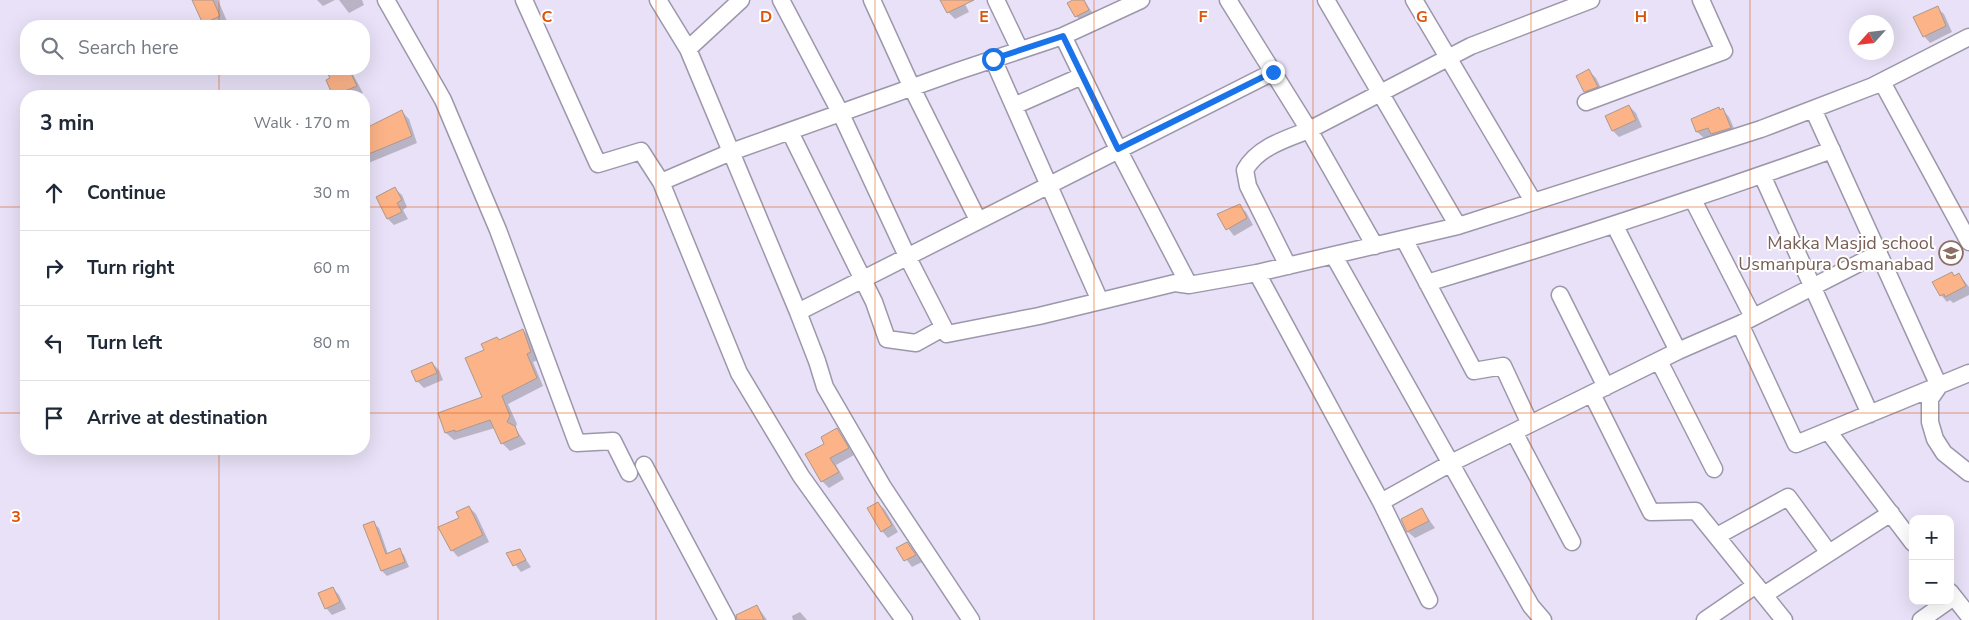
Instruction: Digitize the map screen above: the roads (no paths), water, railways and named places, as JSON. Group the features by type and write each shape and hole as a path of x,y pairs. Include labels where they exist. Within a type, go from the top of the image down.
{"street":[{"path":"386,0 443,100 498,230 577,443 613,441 629,473"},
{"path":"524,0 598,164 641,152 661,182 739,373 802,476 904,620"},
{"path":"658,0 688,49 798,312 817,361 824,387 883,486 971,620"},
{"path":"688,49 741,0"},
{"path":"781,0 841,114 907,256 947,334 979,329 1176,283 1189,285 1257,273 1458,226 1761,129 1882,82 1967,42"},
{"path":"872,0 912,88 978,220"},
{"path":"996,0 1020,50"},
{"path":"661,182 731,152 1063,36 1141,0"},
{"path":"1228,0 1309,130 1374,246"},
{"path":"1326,0 1458,226"},
{"path":"1414,0 1533,201"},
{"path":"1288,266 1248,186 1245,170 1259,153 1280,141 1309,130 1471,46 1591,0"},
{"path":"1586,102 1724,51 1700,0"},
{"path":"1063,36 1118,149 1189,285"},
{"path":"993,59 1100,301"},
{"path":"798,312 1273,72"},
{"path":"1014,106 1082,76"},
{"path":"1882,82 1969,242"},
{"path":"1813,109 1939,386"},
{"path":"790,132 874,302 887,339 916,343 943,328"},
{"path":"1427,282 1615,226 1832,150"},
{"path":"1762,175 1870,414"},
{"path":"1692,200 1747,320 1796,444 1969,373"},
{"path":"1615,226 1678,351"},
{"path":"1404,239 1474,371 1503,366 1530,424"},
{"path":"1381,502 1451,463 1678,351 1747,320 1812,285 1879,253"},
{"path":"1334,256 1531,606 1543,620"},
{"path":"1257,273 1381,502 1429,600"},
{"path":"1560,295 1651,512 1696,510 1784,620"},
{"path":"1659,361 1714,469"},
{"path":"1939,386 1930,399 1932,430 1944,453 1969,473"},
{"path":"1828,431 1909,538"},
{"path":"1514,432 1572,542"},
{"path":"644,465 727,620"},
{"path":"1717,536 1788,497 1829,553"},
{"path":"1705,620 1829,553 1890,513"},
{"path":"1954,601 1969,616"},
{"path":"1921,620 1941,605"}],"place":[{"name":"Makka Masjid school Usmanpura Osmanabad","path":"1951,253"}]}
